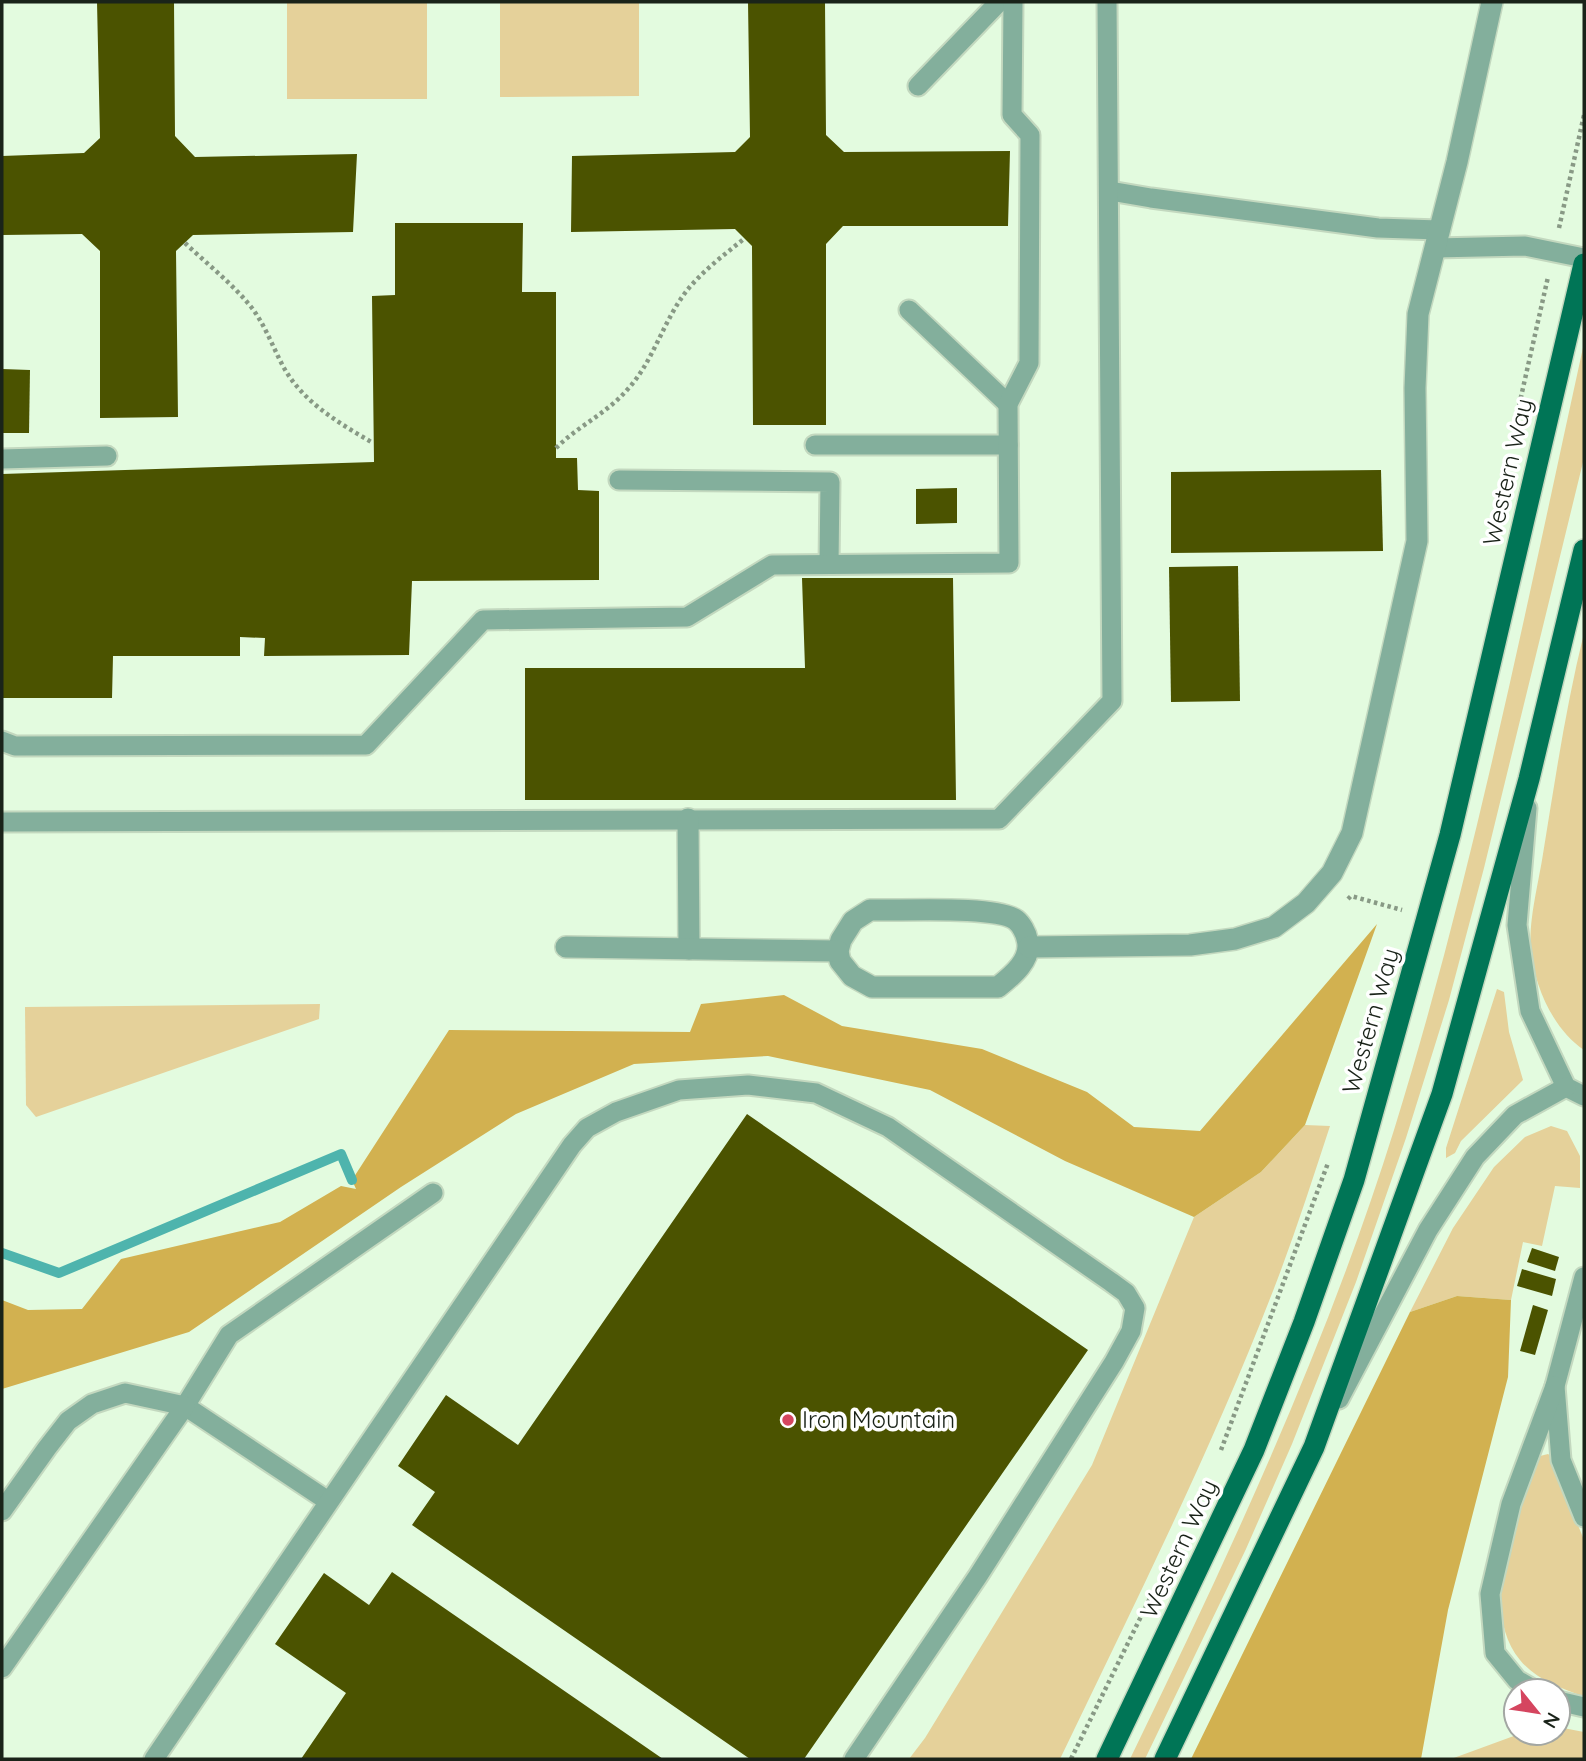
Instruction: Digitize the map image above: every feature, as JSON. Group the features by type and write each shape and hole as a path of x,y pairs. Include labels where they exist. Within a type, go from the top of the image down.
{"main road":[{"name":"Western Way","path":"1107,1759 1254,1450 1304,1322 1354,1180 1450,835 1584,261"},
{"path":"1165,1759 1314,1447 1442,1094 1529,779 1584,550"}],"street":[{"path":"1029,947 1190,945 1235,939 1274,927 1306,903 1332,873 1352,833 1417,541 1415,388 1418,314 1492,2"},
{"path":"688,819 689,949"},
{"path":"870,910 998,912 1017,921 1026,935 1029,947 1014,975 998,987 872,987 852,976 841,961 838,951 853,920 870,910"},
{"path":"566,947 838,951"}],"lane":[{"path":"918,86 999,2"},
{"path":"2,741 15,746 366,745 483,620 687,617 772,565 1009,563 1008,404 1029,363 1030,135 1012,115 1013,2"},
{"path":"2,821 999,819 1112,701 1107,2"},
{"path":"1110,191 1378,228 1437,239 1525,246 1584,261"},
{"path":"909,310 1008,404"},
{"path":"815,445 1008,445"},
{"path":"2,459 107,456"},
{"path":"619,480 830,482 829,564"},
{"path":"1529,779 1517,925 1530,1011 1566,1087 1584,1096"},
{"path":"154,1759 572,1145 587,1128 616,1112 679,1090 748,1085 816,1093 888,1127 1111,1282 1125,1293 1135,1308 1131,1331 1114,1363 978,1576 854,1759"},
{"path":"1314,1447 1428,1230 1475,1157 1515,1115 1566,1087"},
{"path":"2,1668 185,1406 229,1335 433,1193"},
{"path":"1515,1677 1495,1653 1490,1594 1511,1504 1555,1386 1584,1277"},
{"path":"1555,1386 1561,1460 1584,1517"},
{"path":"2,1511 68,1421 92,1404 125,1393 185,1406 328,1502"}],"path":[{"path":"1515,427 1584,115"},
{"path":"556,448 572,432 606,411 628,390 649,362 667,322 685,292 701,275 745,239"},
{"path":"185,243 248,303 285,369 305,397 336,422 373,443"},
{"path":"1219,1454 1332,1151"},
{"path":"1071,1759 1155,1588"}],"shaded area":[{"path":"287,2 427,2 427,99 287,99"},
{"path":"500,2 639,2 639,96 500,97"},
{"path":"1584,343 1584,458 1484,868 1449,1000 1406,1138 1356,1282 1292,1444 1246,1549 1145,1759 1130,1759 1274,1450 1338,1292 1394,1130 1423,1033 1474,837"},
{"path":"1584,633 1584,1050 1563,1031 1547,1006 1536,977 1530,938 1561,743"},
{"path":"1377,924 1305,1125 1261,1172 1194,1217 1065,1161 930,1090 768,1056 634,1064 516,1114 401,1187 189,1332 2,1389 2,1300 28,1310 82,1309 121,1259 280,1222 341,1186 356,1189 352,1180 449,1030 690,1032 701,1004 784,995 842,1026 982,1049 1087,1092 1134,1127 1200,1131"},
{"path":"1497,989 1504,992 1509,1032 1523,1080 1461,1141 1455,1153 1446,1158 1446,1148"},
{"path":"320,1004 319,1019 36,1117 26,1105 25,1007"},
{"path":"1305,1125 1330,1126 1273,1291 1198,1469 1060,1759 909,1759 925,1738 1092,1465 1194,1217 1261,1172"},
{"path":"1551,1126 1567,1131 1580,1156 1580,1188 1555,1186 1542,1246 1523,1242 1511,1300 1457,1296 1410,1312 1453,1228 1494,1167 1525,1137"},
{"path":"1457,1296 1511,1300 1508,1377 1448,1610 1421,1759 1191,1759 1410,1312"},
{"path":"1548,1454 1555,1459 1584,1540 1584,1697 1572,1692 1572,1677 1540,1677 1526,1667 1508,1639 1502,1616 1501,1591 1510,1538 1532,1465 1540,1456"},
{"path":"1572,1730 1584,1732 1584,1759 1451,1759 1502,1740 1502,1747 1572,1747"}],"building":[{"path":"97,2 174,2 175,136 195,157 357,154 353,232 193,235 176,251 178,417 100,418 100,251 82,234 2,235 2,156 84,153 100,138"},
{"path":"748,2 825,2 826,135 844,152 1010,151 1008,226 843,226 826,244 826,425 753,425 752,246 735,229 571,232 572,156 735,152 750,137"},
{"path":"395,223 523,223 522,292 556,292 556,458 577,458 578,490 599,491 599,580 412,581 409,655 264,656 265,638 240,637 240,656 113,656 112,698 2,698 2,474 374,462 372,296 395,295"},
{"path":"2,369 30,370 29,433 2,433"},
{"path":"1381,470 1383,551 1171,553 1171,472"},
{"path":"957,488 957,523 916,524 916,489"},
{"path":"1238,566 1240,701 1171,702 1169,567"},
{"path":"802,578 953,578 956,800 525,800 525,668 805,668"},
{"name":"Iron Mountain","path":"747,1114 1088,1350 804,1759 750,1759 412,1525 435,1492 398,1466 446,1395 518,1445"},
{"path":"1532,1248 1559,1257 1555,1271 1527,1262"},
{"path":"1522,1269 1556,1279 1552,1296 1517,1286"},
{"path":"1533,1305 1548,1310 1535,1355 1520,1351"},
{"path":"392,1572 663,1759 301,1759 346,1693 275,1644 324,1573 369,1605"}],"waterway":[{"path":"2,1253 59,1273 341,1154 352,1180"}],"place":[{"name":"Iron Mountain","path":"788,1420"}]}
